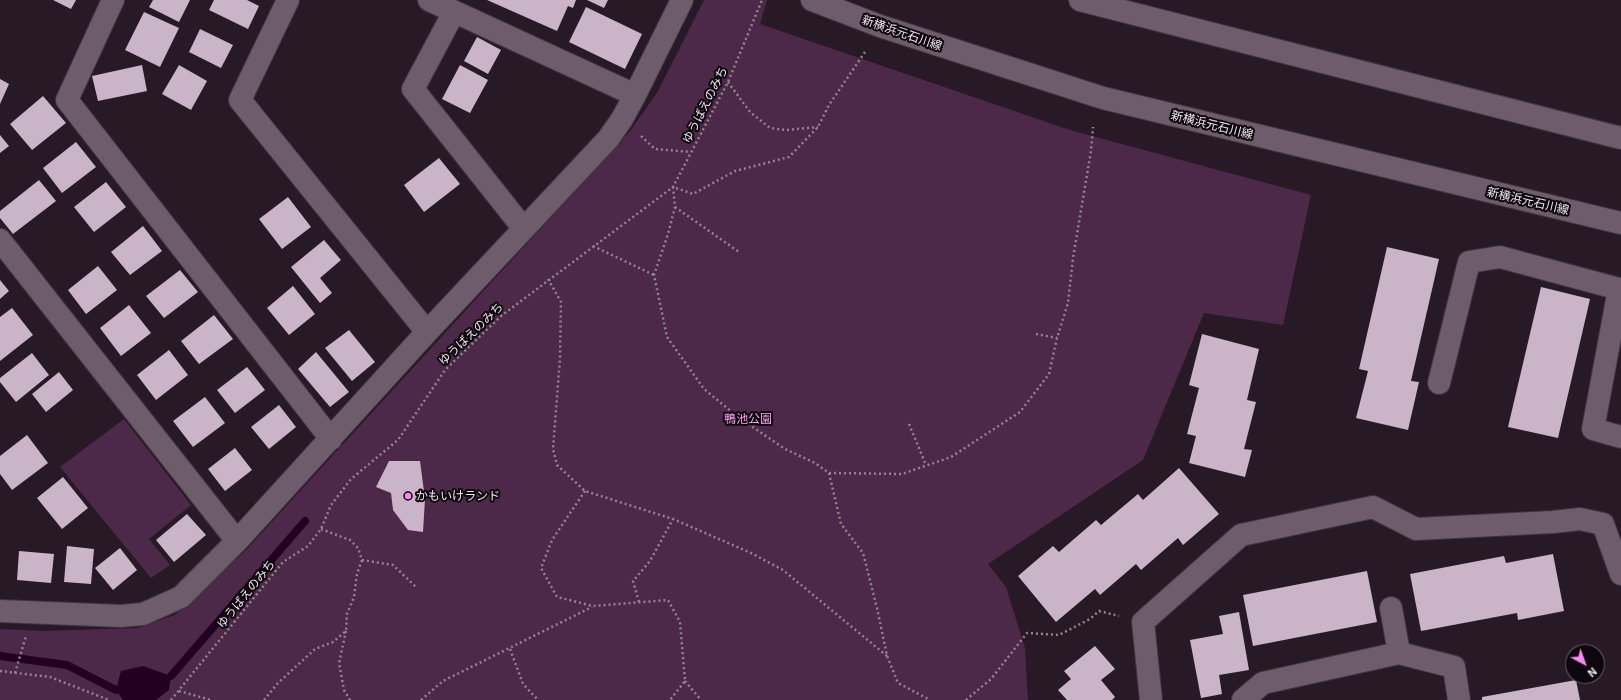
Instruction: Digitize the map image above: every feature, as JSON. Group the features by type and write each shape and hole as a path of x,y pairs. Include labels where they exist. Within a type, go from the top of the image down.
{"street":[{"path":"113,0 67,100 331,439"},
{"path":"288,0 240,100 427,332"},
{"path":"429,0 635,95"},
{"path":"0,611 121,616 143,614 181,597 237,541 427,332 608,139 622,119 635,95 682,0"},
{"name":"新横浜元石川線","path":"812,0 880,26 1103,98 1621,223"},
{"path":"1080,0 1621,138"},
{"path":"454,12 414,89 524,229"},
{"path":"0,240 237,541"},
{"path":"1439,383 1469,262 1500,257 1620,289 1593,429 1621,437"},
{"path":"1151,700 1143,622 1240,535 1373,507 1416,529 1553,522 1580,519 1604,524 1621,574"},
{"path":"1391,608 1399,652"},
{"path":"1243,700 1264,683 1399,652 1454,667 1459,700"}],"path":[{"name":"ゆうばえのみち","path":"171,700 283,562 308,546 321,529 331,505 351,479 398,440 445,370 501,316 673,186 728,82 762,0"},
{"path":"865,52 829,105 818,127 789,157 735,171 693,194 673,186 675,207 668,234 654,275 667,337 704,389 738,417 785,449 815,463 829,473 902,474 951,457 1020,412 1049,374 1057,338 1068,303 1073,258 1091,151 1093,127"},
{"path":"728,82 750,112 770,128 786,130 818,127"},
{"path":"622,119 655,149 691,152"},
{"path":"675,207 739,252"},
{"path":"593,246 654,275"},
{"path":"548,279 561,302 560,358 553,449 557,466 585,491 673,519 751,553 783,570 887,656"},
{"path":"1036,334 1057,338"},
{"path":"909,424 926,465"},
{"path":"829,473 841,524 863,553 878,608 887,656 898,683 930,700"},
{"path":"585,491 552,540 541,568 557,597 593,606 668,600 680,622 685,681 701,700"},
{"path":"639,602 633,581 650,561 673,519"},
{"path":"321,529 350,540 358,548 362,560 357,574 354,597 347,614 346,631 339,663 344,690 350,700"},
{"path":"362,560 393,565 416,587"},
{"path":"421,700 443,681 510,649 593,606"},
{"path":"966,700 991,679 1027,633 1059,635 1090,619 1099,611 1143,622"},
{"path":"264,700 278,683 315,649 333,642 346,631"},
{"path":"16,672 25,642"},
{"path":"510,649 523,684 538,700"},
{"path":"0,671 16,672 50,678 109,700"},
{"path":"670,700 685,681"},
{"path":"179,691 211,700"}],"green space":[{"name":"鴨池公園","path":"704,0 767,0 760,24 1070,130 1311,195 1283,325 1204,313 1143,460 988,564 1006,587 1025,648 1028,700 0,700 0,629 43,631 137,628 175,615 246,550 631,130 658,91"},
{"path":"124,419 191,505 149,539 170,565 151,578 60,467"}],"shaded area":[{"path":"143,666 171,676 169,690 156,700 123,700 116,690 121,671"}],"building":[{"path":"53,0 76,0 71,9"},
{"path":"153,0 190,0 179,22 149,7"},
{"path":"214,0 247,0 259,6 248,29 209,10"},
{"path":"487,0 576,0 573,8 568,6 557,31"},
{"path":"587,0 608,0 604,8"},
{"path":"586,7 642,34 625,69 569,42"},
{"path":"144,12 179,28 160,67 125,50"},
{"path":"200,29 233,45 221,68 189,52"},
{"path":"477,37 501,50 488,74 464,61"},
{"path":"142,65 147,91 98,101 92,76"},
{"path":"179,65 207,81 191,110 162,94"},
{"path":"460,65 488,80 470,113 442,99"},
{"path":"0,79 9,84 0,104"},
{"path":"43,96 66,123 32,150 10,124"},
{"path":"0,135 9,146 0,153"},
{"path":"76,142 96,167 62,193 43,168"},
{"path":"439,158 460,184 424,212 404,185"},
{"path":"39,180 56,201 13,234 0,218 0,211"},
{"path":"106,182 126,207 94,232 74,207"},
{"path":"288,197 311,227 282,249 259,219"},
{"path":"143,226 162,251 130,275 111,252"},
{"path":"324,240 341,260 320,278 332,293 320,303 291,267"},
{"path":"1387,247 1439,259 1411,381 1419,382 1408,430 1356,418 1368,371 1359,369"},
{"path":"98,266 117,290 86,314 68,290"},
{"path":"180,270 198,292 164,318 146,296"},
{"path":"0,280 9,291 0,299"},
{"path":"293,286 315,314 289,335 267,308"},
{"path":"1541,287 1590,299 1558,438 1508,427"},
{"path":"129,305 151,333 121,356 100,328"},
{"path":"12,308 33,335 0,361 0,317"},
{"path":"214,315 233,339 199,364 181,341"},
{"path":"349,330 375,362 352,381 325,348"},
{"path":"1202,334 1259,349 1247,400 1256,402 1244,449 1252,450 1245,477 1189,463 1196,436 1187,434 1199,388 1189,385"},
{"path":"169,350 188,375 156,400 137,375"},
{"path":"316,352 349,392 330,407 298,369"},
{"path":"32,353 49,375 16,402 0,382 0,378"},
{"path":"247,367 265,390 235,413 217,390"},
{"path":"59,372 73,390 46,412 32,394"},
{"path":"205,397 225,423 193,447 173,421"},
{"path":"279,405 296,427 269,449 251,427"},
{"path":"27,435 48,463 12,490 0,474 0,456"},
{"path":"235,448 252,470 225,491 208,469"},
{"name":"かもいけランド","path":"389,461 420,461 425,499 423,532 408,530 393,510 391,493 376,487"},
{"path":"1179,468 1219,514 1183,545 1178,538 1141,570 1136,564 1100,595 1095,589 1056,622 1018,576 1053,546 1059,552 1096,520 1101,525 1138,494 1143,500"},
{"path":"63,477 88,508 62,529 37,498"},
{"path":"187,514 206,535 174,562 156,540"},
{"path":"67,546 94,549 91,584 64,582"},
{"path":"120,548 137,570 113,590 95,568"},
{"path":"19,551 54,554 51,583 17,580"},
{"path":"1553,554 1564,611 1518,620 1517,613 1421,631 1410,574 1504,556 1506,563"},
{"path":"1367,571 1377,622 1253,646 1243,595"},
{"path":"1239,612 1249,670 1219,675 1222,694 1201,698 1190,640 1223,634 1219,616"},
{"path":"1095,646 1115,669 1101,680 1115,697 1112,700 1067,700 1058,690 1071,679 1064,671"},
{"path":"1565,682 1565,684 1577,684 1580,700 1482,700 1482,697"}],"waterway":[{"path":"171,676 305,521"},
{"path":"0,656 67,665 116,690"}],"place":[{"name":"かもいけランド","path":"408,496"}]}
